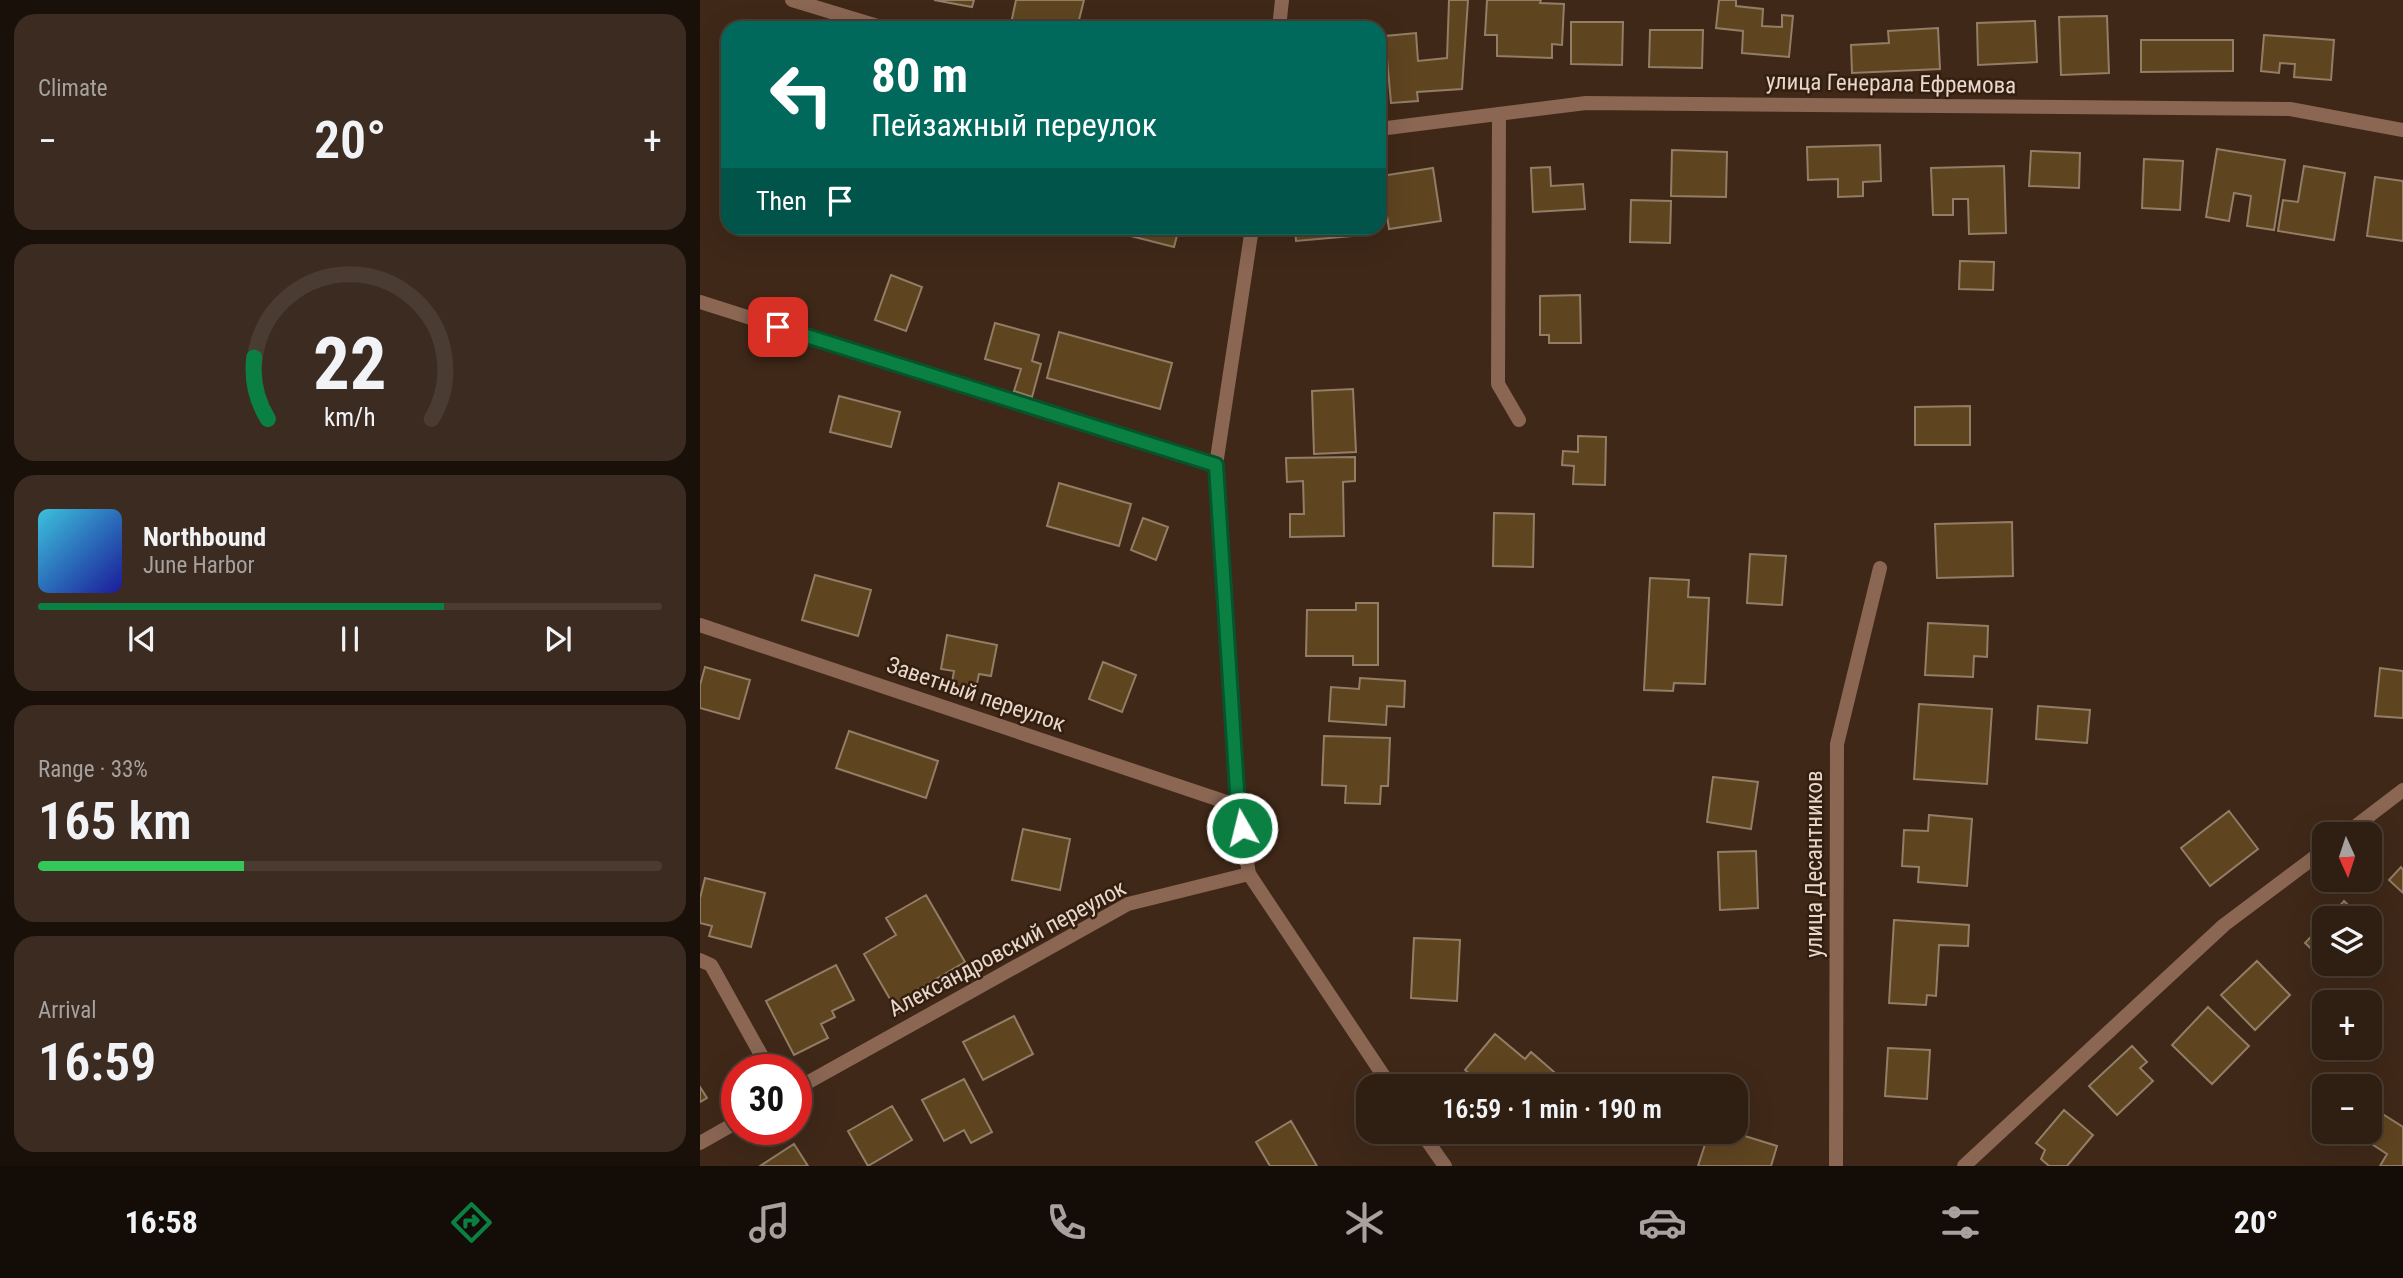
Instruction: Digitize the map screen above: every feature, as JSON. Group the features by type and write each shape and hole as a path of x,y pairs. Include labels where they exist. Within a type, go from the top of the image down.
{"street":[{"path":"792,0 861,21"},
{"path":"1280,21 1282,0"},
{"name":"улица Генерала Ефремова","path":"1386,128 1586,103 2290,109 2403,130"},
{"path":"1499,114 1498,384 1520,420"},
{"path":"1251,235 1216,465 1238,806 1250,874 1382,1074"},
{"path":"700,302 1216,465"},
{"name":"улица Десантников","path":"1836,1166 1837,744 1880,568"},
{"name":"Заветный переулок","path":"700,625 1238,806"},
{"path":"2361,822 2403,790"},
{"path":"1964,1166 2224,925 2312,859"},
{"name":"Александровский переулок","path":"812,1080 1128,904 1250,874"},
{"path":"700,960 711,965 761,1054"},
{"path":"700,1143 721,1131"},
{"path":"1428,1144 1440,1165"}],"building":[{"path":"934,0 974,0 972,7"},
{"path":"1016,0 1084,0 1079,21 1012,21"},
{"path":"1449,0 1468,0 1462,89 1417,92 1418,101 1391,103 1386,36 1416,33 1418,61 1447,58"},
{"path":"1487,0 1541,0 1540,3 1564,4 1562,45 1552,44 1552,58 1497,56 1497,35 1485,35"},
{"path":"1719,0 1736,0 1736,6 1763,9 1762,26 1782,27 1782,15 1793,16 1789,57 1742,53 1743,31 1716,28"},
{"path":"2107,16 2109,73 2061,75 2059,17"},
{"path":"2035,21 2037,62 1978,65 1977,23"},
{"path":"1571,22 1623,22 1622,65 1571,64"},
{"path":"1938,28 1940,69 1852,73 1851,45 1889,43 1888,31"},
{"path":"1650,30 1703,30 1702,68 1649,67"},
{"path":"2264,35 2334,40 2331,80 2294,77 2295,64 2280,63 2279,73 2261,71"},
{"path":"2141,40 2233,40 2233,71 2141,72"},
{"path":"1880,145 1881,181 1863,182 1863,196 1838,197 1838,179 1808,180 1807,147"},
{"path":"2217,149 2285,160 2274,230 2247,226 2251,196 2234,193 2229,221 2206,217"},
{"path":"1672,150 1727,152 1726,197 1671,196"},
{"path":"2031,151 2080,153 2079,188 2029,186"},
{"path":"2144,159 2183,161 2180,210 2142,208"},
{"path":"2004,166 2006,233 1969,234 1968,199 1953,199 1953,215 1933,215 1931,168"},
{"path":"2304,166 2345,173 2334,240 2278,231 2283,200 2298,202"},
{"path":"1550,167 1551,186 1583,184 1585,209 1533,212 1531,168"},
{"path":"1433,168 1441,221 1389,229 1386,175"},
{"path":"2375,177 2403,181 2403,241 2367,236"},
{"path":"1631,200 1671,201 1670,243 1630,242"},
{"path":"1127,235 1177,235 1174,247"},
{"path":"1296,235 1363,235 1296,241"},
{"path":"1960,261 1994,262 1993,290 1959,289"},
{"path":"891,275 922,287 906,331 875,320"},
{"path":"1580,295 1581,343 1549,343 1549,335 1540,335 1540,296"},
{"path":"995,323 1039,335 1032,361 1041,364 1032,397 1014,391 1021,369 985,359"},
{"path":"1059,332 1172,363 1160,409 1047,378"},
{"path":"1353,389 1356,452 1314,454 1312,391"},
{"path":"839,396 900,412 891,447 830,432"},
{"path":"1970,406 1970,445 1915,445 1915,407"},
{"path":"1578,436 1606,437 1605,485 1573,484 1574,466 1562,465 1563,451 1578,452"},
{"path":"1355,457 1355,481 1343,482 1344,536 1290,537 1290,514 1304,514 1303,481 1287,482 1286,458"},
{"path":"1059,483 1131,504 1119,546 1047,526"},
{"path":"1494,513 1534,514 1533,567 1493,566"},
{"path":"1143,518 1168,527 1156,560 1131,550"},
{"path":"2012,522 2013,576 1937,578 1935,524"},
{"path":"1750,554 1786,556 1782,605 1747,603"},
{"path":"815,575 871,590 858,636 802,620"},
{"path":"1650,578 1689,580 1688,597 1709,598 1705,684 1674,683 1673,691 1644,690"},
{"path":"1356,603 1378,603 1378,665 1353,665 1353,656 1306,656 1307,610 1356,610"},
{"path":"1928,623 1988,626 1987,657 1974,656 1973,677 1925,675"},
{"path":"947,635 997,645 991,676 979,674 975,693 951,688 954,671 941,669"},
{"path":"1103,662 1136,675 1122,712 1089,699"},
{"path":"705,667 750,680 739,719 700,708 700,685"},
{"path":"2380,668 2403,671 2403,718 2375,716"},
{"path":"1360,678 1405,681 1404,707 1387,706 1386,725 1329,721 1331,687 1359,689"},
{"path":"1919,704 1992,709 1987,784 1914,779"},
{"path":"2038,706 2090,710 2087,743 2036,739"},
{"path":"849,731 938,761 926,798 836,768"},
{"path":"1324,736 1390,738 1388,786 1381,786 1380,804 1345,803 1346,786 1322,785"},
{"path":"1713,777 1758,782 1751,829 1707,822"},
{"path":"2229,811 2258,849 2210,886 2181,848"},
{"path":"1929,815 1972,819 1967,886 1918,882 1919,867 1902,866 1904,830 1928,831"},
{"path":"1023,829 1070,839 1060,890 1012,880"},
{"path":"1756,851 1758,908 1720,910 1718,852"},
{"path":"2401,867 2403,870 2403,893 2389,880"},
{"path":"705,878 765,893 751,947 709,936 712,926 700,923 700,898"},
{"path":"926,895 965,962 917,990 922,999 898,1013 864,954 896,935 886,918"},
{"path":"1894,920 1969,925 1968,946 1939,945 1936,996 1927,995 1926,1005 1889,1003"},
{"path":"2312,936 2312,950 2305,943"},
{"path":"1414,938 1460,940 1457,1001 1411,998"},
{"path":"2257,961 2290,995 2255,1030 2221,995"},
{"path":"836,965 854,1000 832,1011 835,1017 821,1024 828,1038 796,1054 793,1054 766,1001"},
{"path":"2208,1007 2249,1046 2212,1084 2172,1045"},
{"path":"1014,1016 1033,1054 983,1080 963,1042"},
{"path":"1495,1034 1525,1059 1531,1052 1556,1074 1470,1074 1465,1070"},
{"path":"2132,1046 2147,1062 2140,1068 2153,1081 2117,1115 2089,1086"},
{"path":"1888,1048 1930,1050 1927,1099 1885,1096"},
{"path":"964,1079 992,1132 971,1143 964,1130 944,1141 922,1100"},
{"path":"700,1087 707,1098 700,1102"},
{"path":"892,1106 912,1140 868,1166 848,1131"},
{"path":"2064,1110 2093,1135 2067,1166 2049,1166 2041,1159 2045,1150 2036,1143"},
{"path":"2382,1114 2403,1127 2403,1166 2380,1166 2387,1154 2372,1144 2382,1144"},
{"path":"1291,1121 1317,1166 1270,1166 1256,1142"},
{"path":"1748,1137 1777,1146 1771,1166 1698,1166 1705,1144 1748,1144"},
{"path":"795,1145 808,1166 760,1166"}],"route":[{"path":"778,327 1216,465 1238,806 1242,828"}]}
